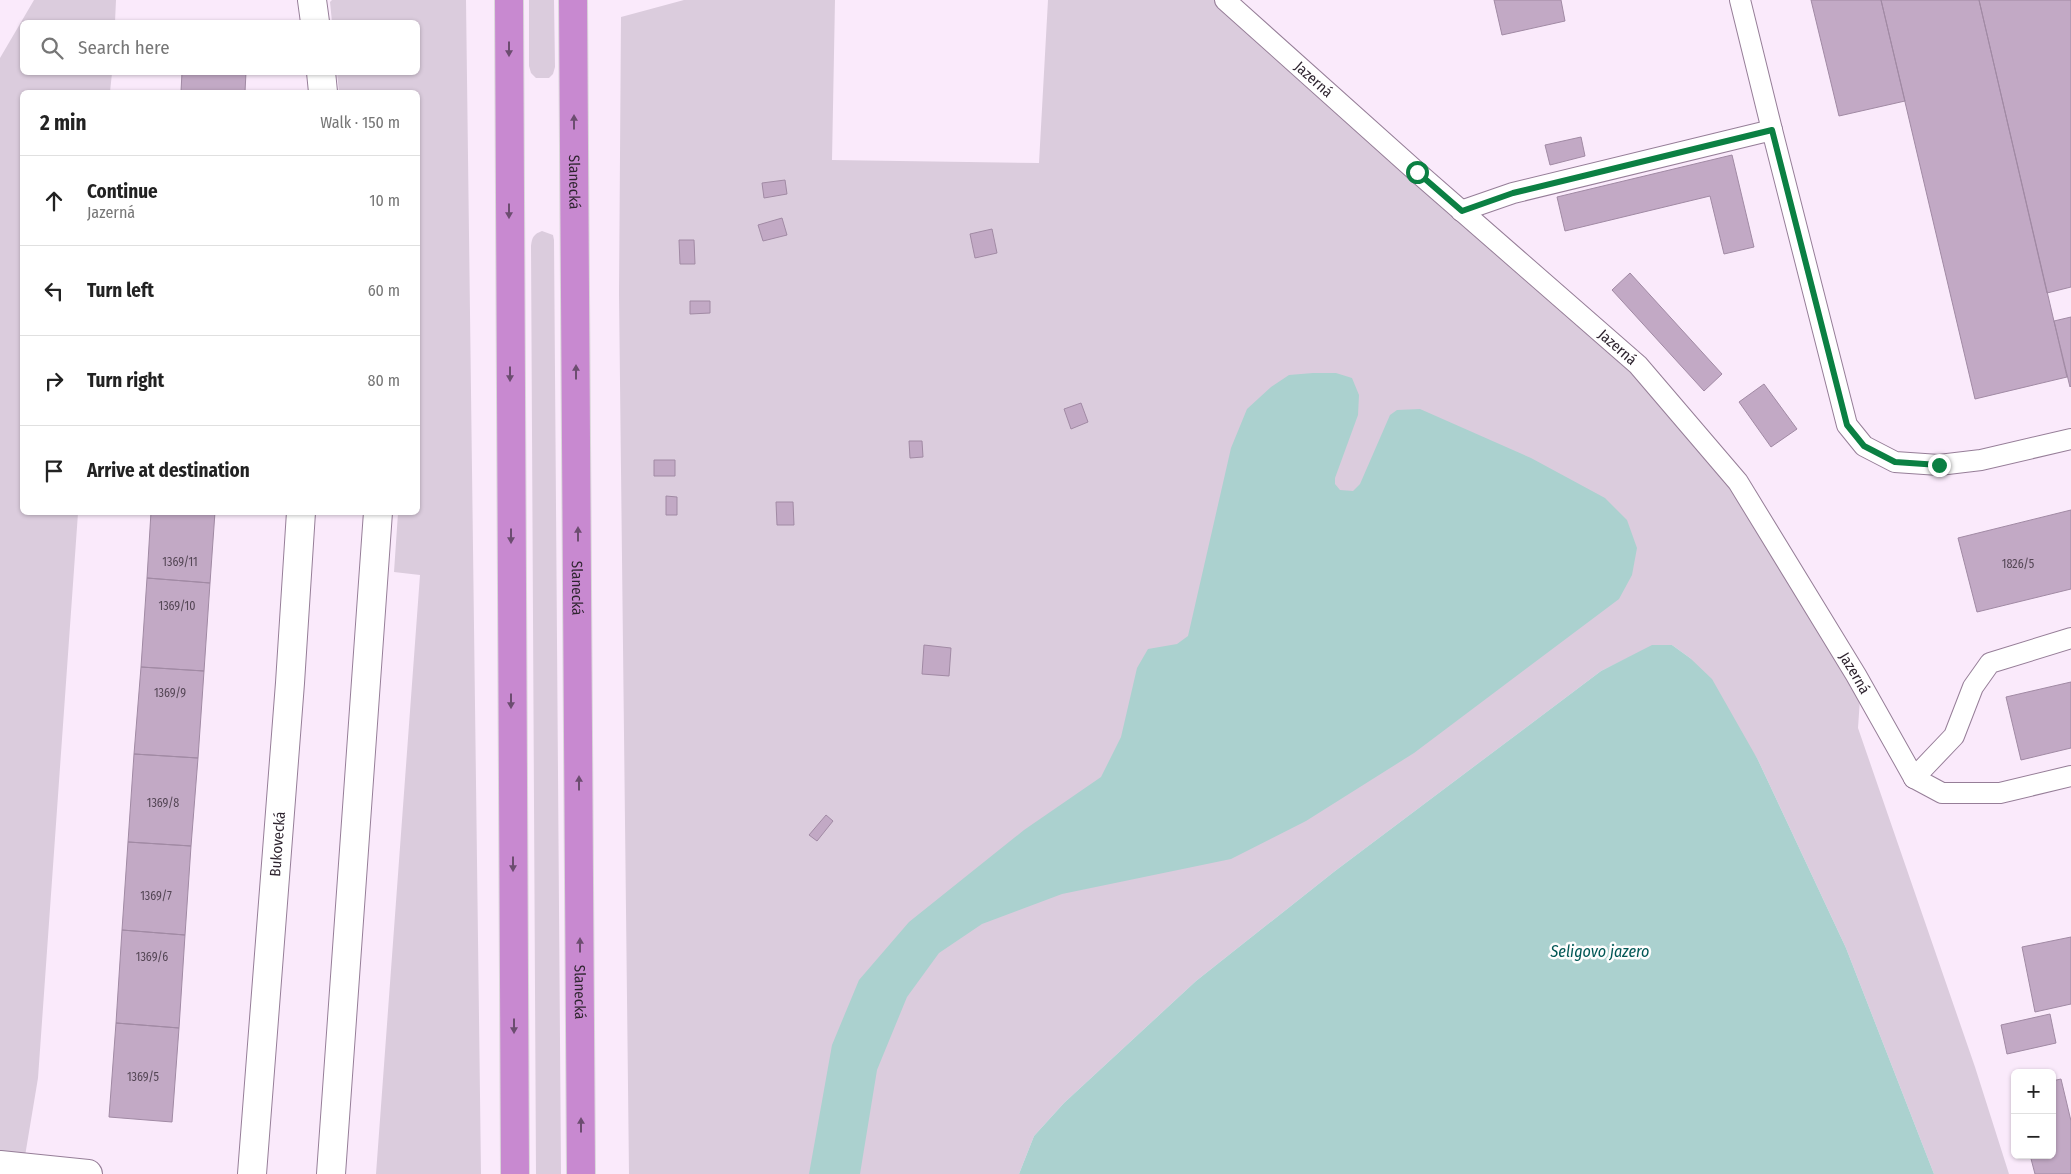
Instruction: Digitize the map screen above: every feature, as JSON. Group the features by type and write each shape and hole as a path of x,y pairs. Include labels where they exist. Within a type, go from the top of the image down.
{"highway":[{"path":"509,0 515,1174"},
{"name":"Slanecká","path":"573,0 581,1174"}],"street":[{"path":"312,0 315,20"},
{"path":"321,75 323,90"},
{"name":"Bukovecká","path":"252,1174 290,684 301,515"},
{"path":"331,1174 378,515"},
{"path":"0,1165 88,1174"}],"lane":[{"name":"Jazerná","path":"1224,0 1638,365 1738,482 1856,675 1914,778"},
{"path":"1740,0 1847,425 1864,446 1895,462 1939,465 1981,460 2071,439"},
{"path":"1462,211 1513,193 1772,130"},
{"path":"2071,638 1990,663 1973,687 1954,736 1914,778 1942,792 2000,792 2071,776"}],"shaded area":[{"path":"34,0 116,0 115,20 22,20"},
{"path":"332,0 466,0 481,1174 376,1174 420,575 394,572 398,515 420,515 420,90 339,90 337,75 420,75 420,20 332,20 330,2"},
{"path":"529,0 554,0 555,67 553,74 549,78 536,78 531,73 529,66"},
{"path":"684,0 835,0 832,160 1039,163 1048,0 1224,0 1638,365 1732,475 1861,684 1858,728 1975,1067 2009,1174 1934,1174 1846,948 1758,760 1690,658 1672,645 1652,646 1601,671 1335,871 1196,981 1064,1103 1034,1136 1019,1174 629,1174 619,294 621,17"},
{"path":"20,24 20,75 112,75 110,90 20,90 20,515 78,515 38,1078 23,1168 0,1165 0,58"},
{"path":"542,231 553,235 554,240 561,1174 536,1174 531,246 534,236"}],"water":[{"path":"1336,373 1352,378 1359,395 1358,415 1335,478 1335,484 1340,490 1353,491 1360,484 1390,415 1397,410 1420,409 1531,458 1605,498 1627,520 1637,548 1632,575 1619,599 1414,753 1306,821 1231,859 1062,894 982,924 939,953 907,997 877,1070 860,1174 809,1174 832,1045 859,980 909,922 1024,830 1101,777 1121,737 1137,668 1148,649 1177,644 1188,636 1231,448 1247,409 1271,387 1289,375"},
{"name":"Seligovo jazero","path":"1652,645 1672,645 1690,658 1712,679 1758,760 1846,948 1934,1174 1019,1174 1034,1136 1064,1103 1196,981 1335,871 1601,671"}],"building":[{"path":"1494,0 1561,0 1565,21 1502,35"},
{"path":"1811,0 1881,0 1905,101 1839,116"},
{"path":"1881,0 1979,0 2067,377 1975,399"},
{"path":"1979,0 2071,0 2071,287 2047,293"},
{"path":"182,75 246,75 245,90 181,90"},
{"path":"1581,137 1585,156 1550,165 1545,145"},
{"path":"1732,155 1754,247 1724,254 1710,196 1565,231 1557,197"},
{"path":"785,180 787,194 764,198 762,183"},
{"path":"782,218 787,235 763,241 758,225"},
{"path":"992,229 997,253 975,258 970,234"},
{"path":"679,240 694,240 695,264 680,264"},
{"path":"1630,273 1722,374 1704,391 1612,290"},
{"path":"690,301 710,301 710,313 690,314"},
{"path":"2071,317 2071,386 2070,387 2054,321"},
{"path":"1764,384 1797,429 1771,447 1739,402"},
{"path":"1081,403 1088,422 1071,429 1064,409"},
{"path":"909,441 922,441 923,457 910,458"},
{"path":"654,460 675,460 675,476 654,476"},
{"path":"666,496 677,497 677,515 666,515"},
{"path":"776,502 793,502 794,525 777,525"},
{"path":"2071,510 2071,589 1977,612 1958,538"},
{"path":"151,515 215,515 210,583 147,578"},
{"path":"147,578 210,583 204,671 141,667"},
{"path":"924,645 951,648 949,676 922,674"},
{"path":"141,667 204,671 198,758 134,754"},
{"path":"2071,682 2071,748 2021,760 2006,697"},
{"path":"134,754 198,758 191,846 128,842"},
{"path":"826,815 833,821 817,841 809,835"},
{"path":"128,842 191,846 185,935 122,930"},
{"path":"122,930 185,935 179,1028 116,1023"},
{"path":"2071,937 2071,1004 2035,1012 2022,947"},
{"path":"2050,1014 2056,1043 2007,1054 2001,1025"},
{"path":"116,1023 179,1028 172,1122 109,1117"},
{"path":"2061,1079 2071,1121 2071,1174 2035,1174 2031,1159 2056,1159 2056,1080"}],"route":[{"path":"1417,172 1462,211 1513,193 1772,130 1847,425 1864,446 1895,462 1939,465"}]}
